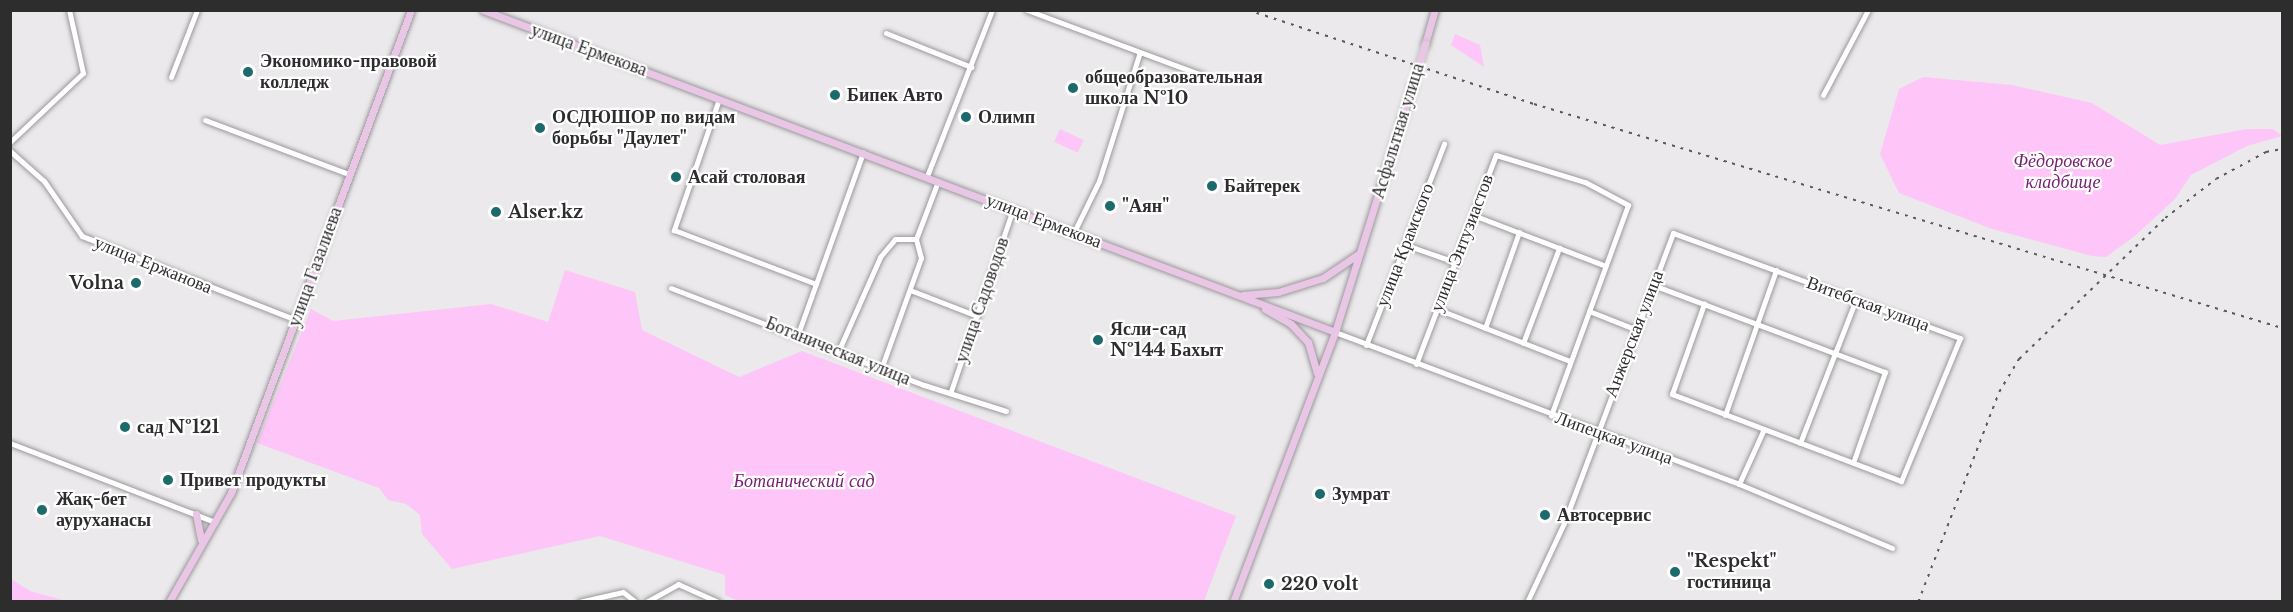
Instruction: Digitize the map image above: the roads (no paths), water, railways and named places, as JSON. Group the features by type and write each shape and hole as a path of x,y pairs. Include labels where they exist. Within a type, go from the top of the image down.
{"main road":[{"name":"улица Газалиева","path":"170,602 201,540 215,522 231,493 411,10"},
{"name":"улица Ермекова","path":"483,10 1335,332"},
{"name":"Асфальтная улица","path":"1335,332 1413,87 1435,10"},
{"path":"1238,295 1278,292 1323,278 1351,262 1360,250"},
{"path":"1238,295 1291,324 1310,345 1317,379"},
{"path":"1233,602 1335,332"},
{"path":"196,514 201,540"}],"street":[{"path":"10,142 83,73 69,10"},
{"path":"171,77 197,10"},
{"path":"927,177 992,10"},
{"path":"1027,10 1204,76"},
{"path":"1823,95 1868,10"},
{"path":"886,33 970,67"},
{"path":"1074,232 1103,170 1140,52"},
{"path":"719,99 674,230 816,284"},
{"path":"205,120 349,174"},
{"name":"улица Крамского","path":"1366,345 1444,144"},
{"name":"улица Ержанова","path":"10,151 44,181 82,236 296,320"},
{"path":"798,334 863,152"},
{"name":"улица Энтузиастов","path":"1416,364 1496,155 1585,182 1628,205 1605,266"},
{"path":"881,369 921,258 916,239 938,181"},
{"name":"улица Садоводов","path":"951,391 1012,209"},
{"path":"1473,215 1605,266 1551,414"},
{"path":"1485,328 1519,232"},
{"name":"Витебская улица","path":"1673,232 1960,338 1901,481 1853,463"},
{"name":"Анжерская улица","path":"1527,602 1564,523 1673,232"},
{"path":"838,352 880,258 895,239 916,239"},
{"path":"1406,245 1455,262"},
{"path":"1523,342 1559,248"},
{"path":"1725,415 1759,324 1776,270"},
{"path":"1653,285 1759,324 1886,374 1853,463 1672,394 1704,304"},
{"name":"Ботаническая улица","path":"671,288 798,334 881,369 1006,411"},
{"path":"910,290 977,316"},
{"path":"1800,443 1856,299"},
{"path":"1437,309 1570,361"},
{"path":"1589,311 1636,330"},
{"name":"Липецкая улица","path":"1335,332 1739,484 1892,548"},
{"path":"1739,484 1764,429"},
{"path":"10,443 215,522"},
{"path":"646,602 678,584 718,602"},
{"path":"579,602 623,592 636,602"}],"railway":[{"path":"1248,10 1534,104 2282,328"},
{"path":"1918,602 1999,392 2019,359 2165,218 2216,179 2266,152 2282,149"}],"place":[{"name":"Экономико-правовой колледж","path":"248,72"},
{"name":"общеобразовательная школа №10","path":"1073,88"},
{"name":"Бипек Авто","path":"835,95"},
{"name":"Олимп","path":"966,117"},
{"name":"ОСДЮШОР по видам борьбы \"Даулет\"","path":"540,128"},
{"name":"Асай столовая","path":"676,177"},
{"name":"Байтерек","path":"1212,186"},
{"name":"\"Аян\"","path":"1110,206"},
{"name":"Alser.kz","path":"496,212"},
{"name":"Volna","path":"136,283"},
{"name":"Ясли-сад №144 Бахыт","path":"1098,340"},
{"name":"сад №121","path":"125,427"},
{"name":"Привет продукты","path":"168,480"},
{"name":"Зумрат","path":"1320,494"},
{"name":"Жақ-бет ауруханасы","path":"42,510"},
{"name":"Автосервис","path":"1545,515"},
{"name":"\"Respekt\" гостиница","path":"1675,572"},
{"name":"220 volt","path":"1269,584"}],"park label":[{"name":"Фёдоровское кладбище","path":"2063,172"},
{"name":"Ботанический сад","path":"804,481"}]}
